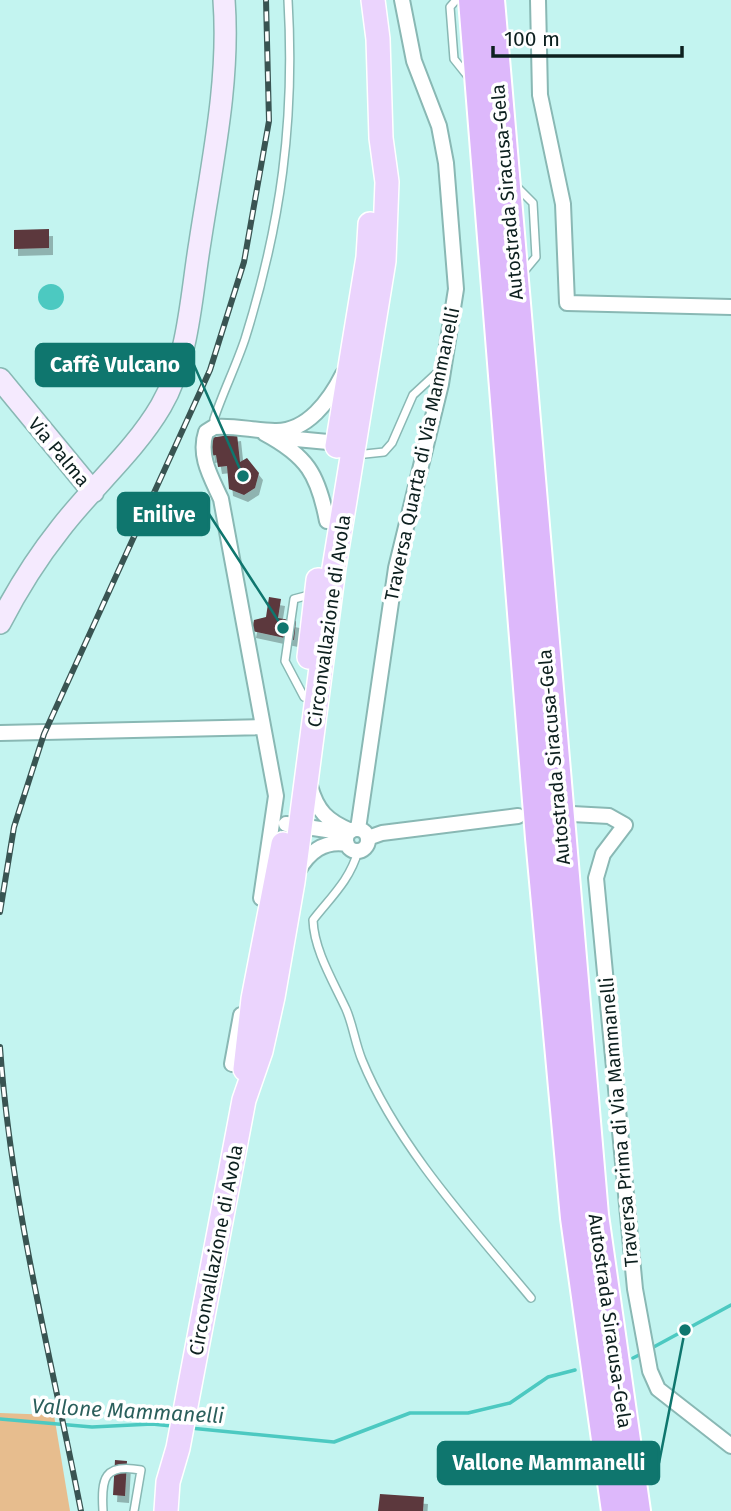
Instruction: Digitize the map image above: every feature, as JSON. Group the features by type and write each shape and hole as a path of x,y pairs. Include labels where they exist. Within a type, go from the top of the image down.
{"highway":[{"name":"Autostrada Siracusa-Gela","path":"472,0 537,825 574,1218 615,1511"},
{"name":"Autostrada Siracusa-Gela","path":"491,0 595,1215 637,1511"}],"main road":[{"path":"0,623 16,593 60,528 141,436 161,406 173,380 185,337 220,113 226,25 224,0"},
{"name":"Circonvallazione di Avola","path":"244,1100 246,1050 253,999 292,830 308,778 350,442 384,261 387,182 373,0"},
{"name":"Circonvallazione di Avola","path":"178,1448 244,1100 261,1051 270,1011 293,882 292,830 304,697 327,521 350,442 352,354 368,257 373,178 382,138"},
{"name":"Via Palma","path":"0,379 93,492"},
{"path":"166,1511 169,1482 178,1448"},
{"path":"178,1448 178,1511"}],"street":[{"name":"Traversa Quarta di Via Mammanelli","path":"352,838 396,568 444,367 456,289 446,163 439,126 414,61 402,0"},
{"path":"538,0 540,95 564,204 567,303 731,307"},
{"path":"270,433 292,429 323,407 334,393 352,354"},
{"path":"232,1065 276,796 221,499 204,461 202,443 206,432 215,427 270,433 328,433 350,442"},
{"path":"270,433 296,454 313,473 327,521"},
{"path":"0,733 262,727"},
{"path":"308,778 315,803 323,815 352,838"},
{"name":"Traversa Prima di Via Mammanelli","path":"572,814 610,816 625,825 603,854 596,878 635,1289 650,1371 659,1390 731,1446"},
{"path":"293,882 310,855 352,838 518,816"},
{"path":"292,830 352,838"}],"lane":[{"path":"215,427 214,419 244,342 283,188 289,92 288,0"},
{"path":"456,0 450,7 454,59 478,89"},
{"path":"350,442 365,454 384,452 392,443 413,395 444,367"},
{"path":"352,838 353,868 313,920 313,935 348,1015 362,1060 392,1116 430,1172 531,1298"},
{"path":"103,1511 101,1488 106,1476 114,1469 124,1467 141,1470 134,1511"}],"shaded area":[{"path":"0,1413 54,1415 70,1511 0,1511"}],"water":[{"path":"51,284 60,288 64,297 60,306 51,310 42,306 38,297 42,288"}],"building":[{"path":"49,229 49,248 14,249 14,230"},
{"path":"237,434 240,462 247,458 259,473 255,488 244,495 229,489 227,466 218,467 216,455 211,456 209,438"},
{"path":"269,597 281,599 278,618 296,621 294,640 252,631 254,620 266,617"},
{"path":"115,1460 127,1461 125,1496 113,1495"},
{"path":"380,1494 424,1497 423,1511 378,1511"}],"waterway":[{"name":"Vallone Mammanelli","path":"650,1349 731,1305"},
{"name":"Vallone Mammanelli","path":"633,1358 643,1353"},
{"name":"Vallone Mammanelli","path":"190,1428 334,1442 410,1413 468,1413 510,1403 548,1377 575,1370"},
{"name":"Vallone Mammanelli","path":"0,1419 92,1427 152,1424 172,1426"}],"railway":[{"path":"0,912 14,827 44,734 210,370 244,262 269,121 266,0"},
{"path":"0,1047 13,1164 33,1280 81,1511"}],"place":[{"name":"Caffè Vulcano","path":"243,476"},
{"name":"Enilive","path":"283,628"},
{"name":"Vallone Mammanelli","path":"685,1330"}]}
